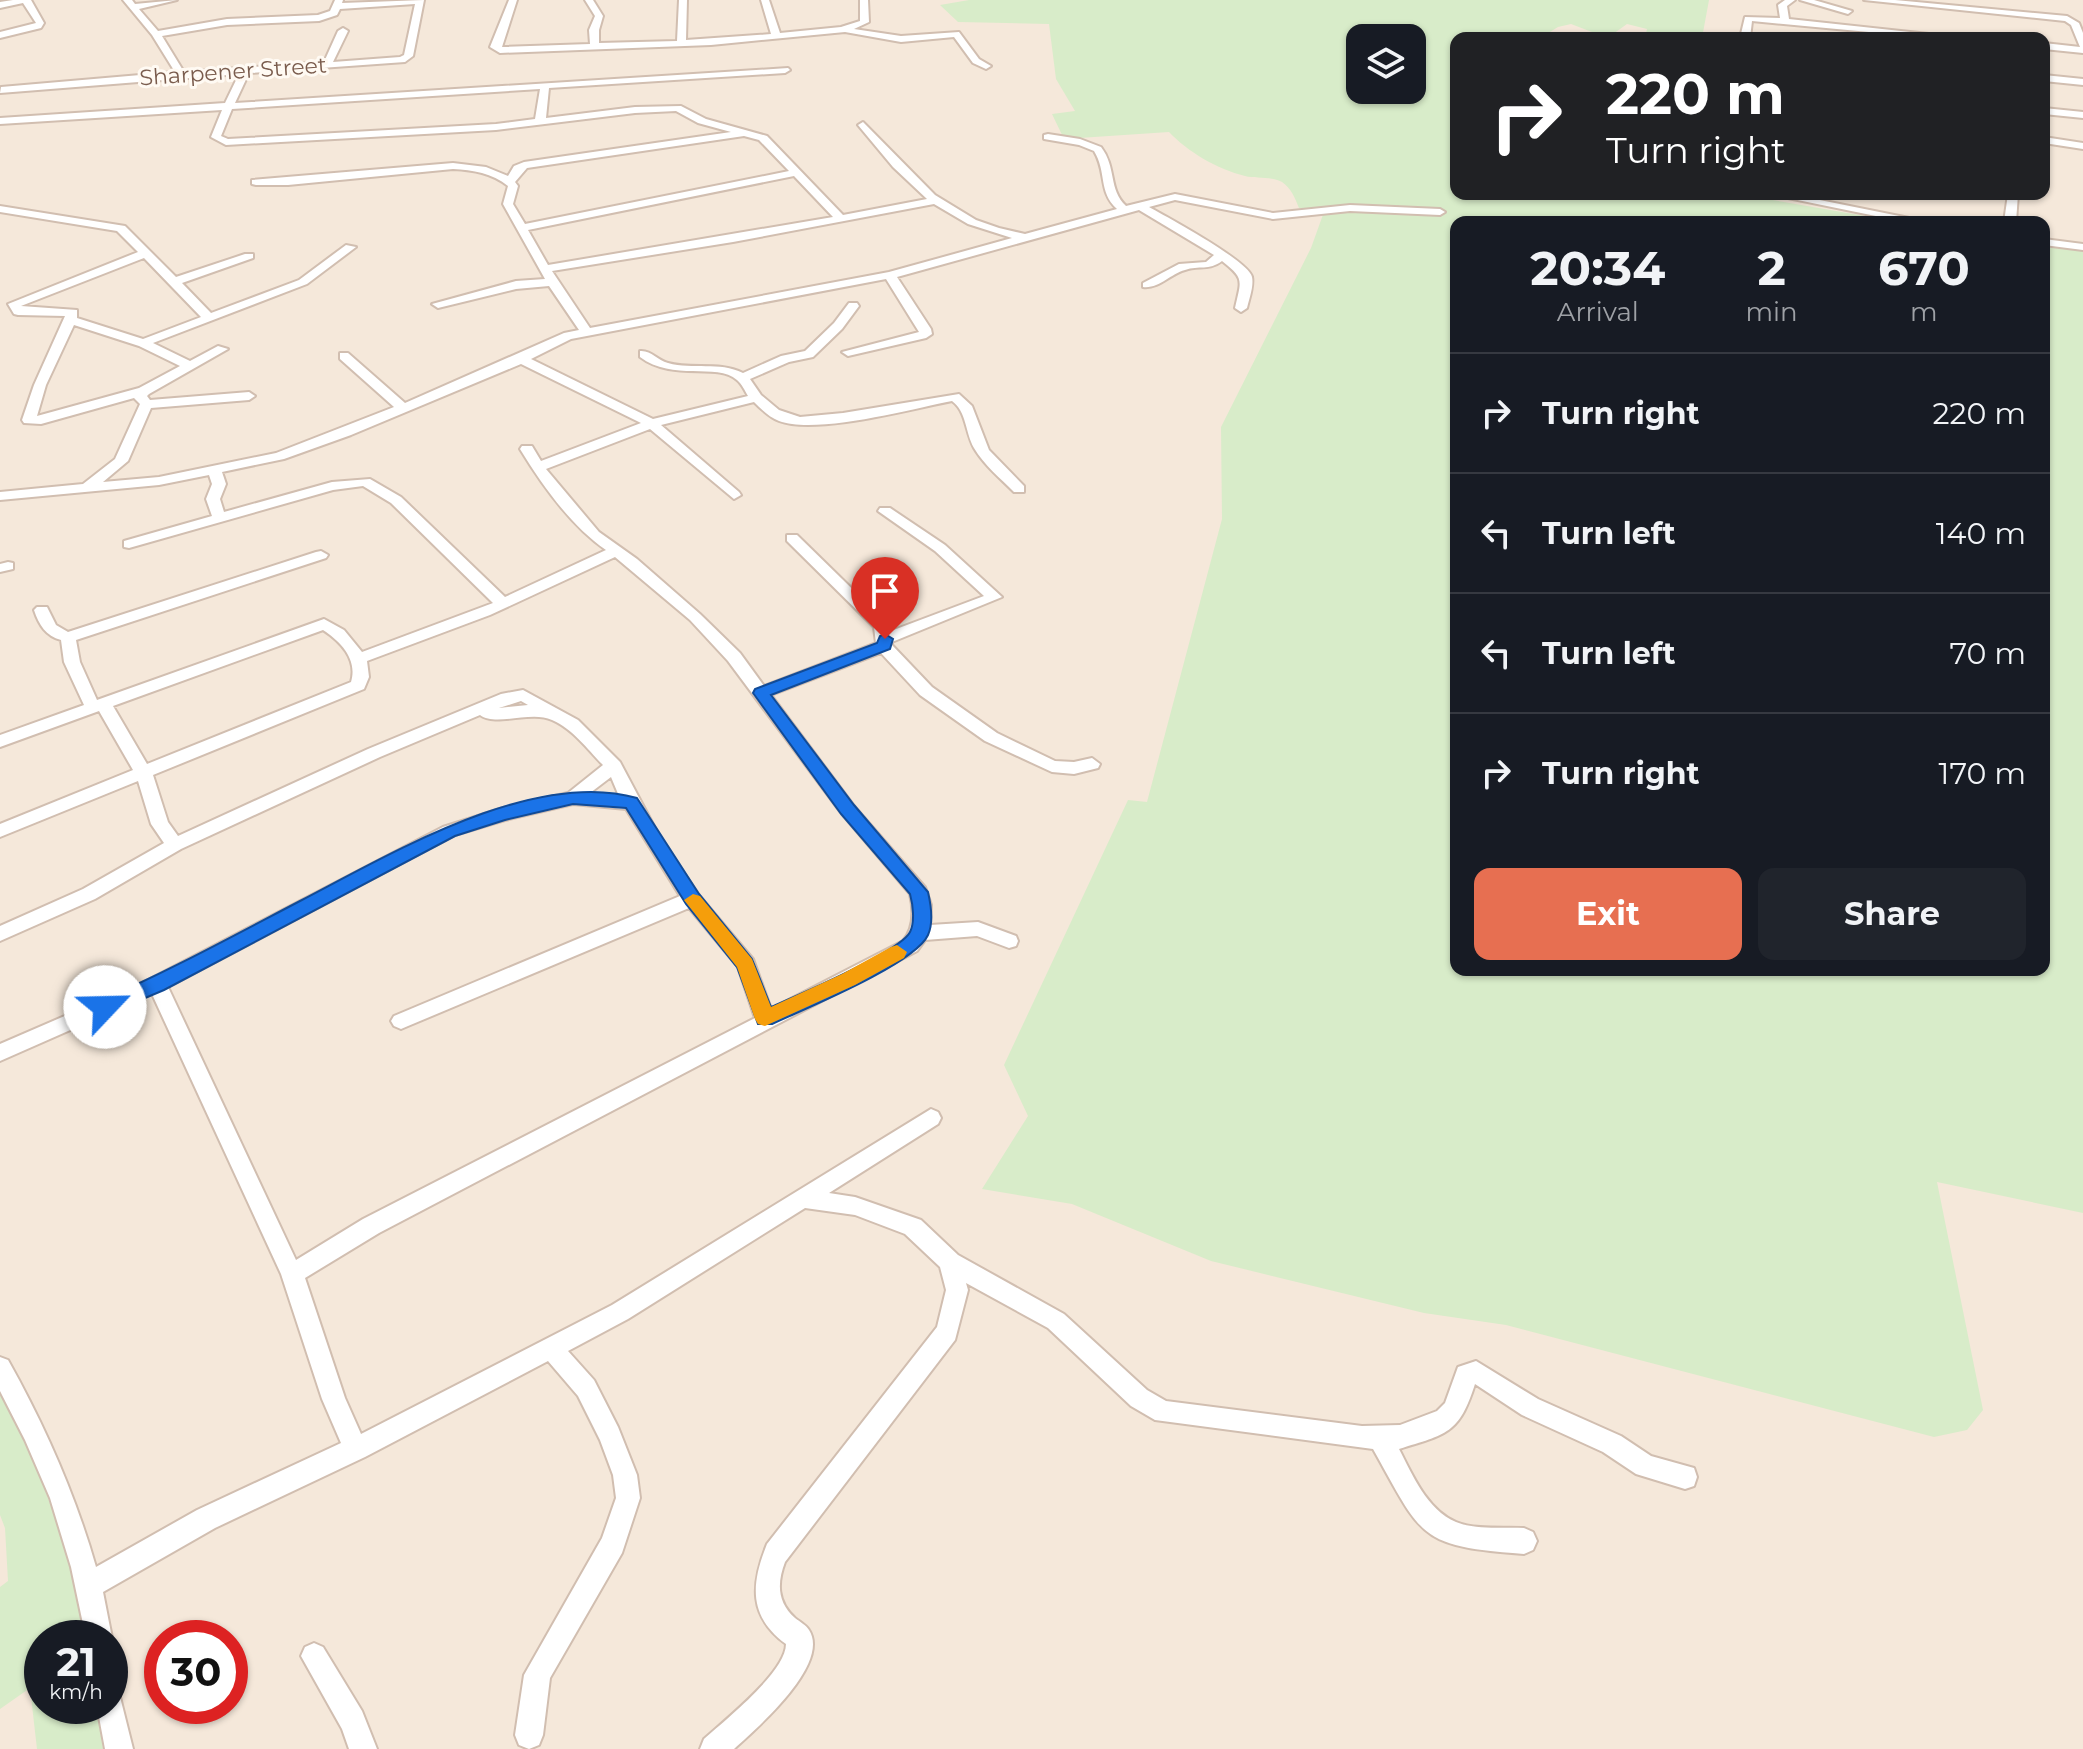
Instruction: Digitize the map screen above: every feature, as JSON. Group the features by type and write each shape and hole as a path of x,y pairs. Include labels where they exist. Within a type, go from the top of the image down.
{"street":[{"path":"0,5 26,0 40,23 0,35"},
{"path":"131,4 173,0"},
{"path":"513,0 507,20 497,37 497,49 681,43 842,30 901,39 956,34 976,61 986,66"},
{"path":"589,0 599,16 594,30 595,46"},
{"path":"681,43 683,0"},
{"path":"765,0 776,36"},
{"path":"842,30 865,22 864,0"},
{"path":"1785,21 1782,5 1791,0"},
{"path":"1804,0 1848,11"},
{"path":"1849,27 1850,0"},
{"path":"1868,0 1925,2 2072,21 2083,47 2050,46"},
{"path":"1993,0 1997,11"},
{"path":"156,34 227,22 319,18 334,13 339,3 420,1"},
{"name":"Sharpener Street","path":"0,91 246,69 391,61 408,56 420,1"},
{"path":"1925,2 1928,32"},
{"path":"131,4 156,34 181,74"},
{"path":"1746,32 1748,19 1898,32"},
{"path":"1816,32 1817,24"},
{"path":"327,65 343,31"},
{"path":"638,79 645,44"},
{"path":"246,69 231,107 215,132 216,137 226,142 434,132 658,107 678,108 690,115 763,138 841,219"},
{"path":"0,121 785,70"},
{"path":"2050,79 2083,82"},
{"path":"0,80 0,91"},
{"path":"540,122 545,84"},
{"path":"2050,112 2083,115"},
{"path":"690,115 700,140"},
{"path":"863,125 903,172 935,201 975,224 1025,238"},
{"path":"510,181 514,171 524,165 750,132"},
{"path":"1048,137 1089,143 1099,148 1108,164 1111,198 1124,210"},
{"path":"2050,141 2083,146"},
{"path":"256,182 360,177 453,166 470,167 510,181 513,186 508,204 524,227 547,275 586,331"},
{"path":"524,227 798,172"},
{"path":"0,496 159,481 215,472 291,452 586,331 890,275 1175,197 1273,216 1350,208 1440,212"},
{"path":"1805,200 1891,216"},
{"path":"438,304 530,283 547,275 935,201"},
{"path":"1140,206 1222,255 1245,273 1247,280 1241,308"},
{"path":"0,209 121,228 143,254 207,316"},
{"path":"2050,243 2083,247"},
{"path":"143,343 207,316 303,282 350,247"},
{"path":"143,254 18,302 13,307 18,311 73,313 40,385 29,420 146,398 249,396"},
{"path":"1147,285 1183,266 1209,265 1222,255"},
{"path":"174,282 249,256"},
{"path":"848,352 926,334 925,326 905,303 890,275"},
{"path":"743,378 785,359 809,354 838,326 853,306"},
{"path":"72,320 143,343 189,366"},
{"path":"87,487 107,475 121,461 146,398 189,366 222,349"},
{"path":"644,354 664,367 723,369 743,378 756,398 783,418 791,420 954,397 963,401 967,408 980,447 1019,489"},
{"path":"344,356 402,407"},
{"path":"521,359 651,423 734,495"},
{"path":"538,467 651,423 756,398"},
{"path":"292,1274 371,1226 765,1019 848,980 910,946 920,933 922,905 919,892 848,810 734,657 695,617 632,562 594,535 527,449"},
{"path":"215,472 219,484 213,499 218,514 227,518"},
{"path":"129,544 332,486 365,482 396,500 503,604"},
{"path":"761,693 994,597 940,548 885,511"},
{"path":"792,538 873,616 885,632 885,643 926,691 959,717 991,737 1052,766 1074,768 1092,764"},
{"path":"358,659 442,630 615,551"},
{"path":"42,610 50,628 59,636 69,637 321,555"},
{"path":"0,741 324,624 336,630 358,659 362,675 358,685 0,831"},
{"path":"69,637 66,647 98,705 143,772 160,824 175,845"},
{"path":"0,934 89,894 175,845 462,716 533,710 559,715 598,746 614,766 631,803 692,899 746,964 765,1019"},
{"path":"573,798 614,766"},
{"path":"0,1053 157,984 449,831 503,814 573,798 631,803"},
{"path":"401,1021 692,899"},
{"path":"920,933 978,929 1009,941"},
{"path":"157,984 292,1274 334,1399 356,1449"},
{"path":"91,1584 206,1519 356,1449 620,1312 931,1118"},
{"path":"802,1198 855,1206 913,1227 950,1262 1056,1321 1139,1398 1163,1412 1362,1438 1400,1437 1445,1420 1455,1410 1466,1375 1476,1372 1530,1407 1612,1444 1645,1466 1685,1477"},
{"path":"714,1749 779,1686 801,1650 799,1637 782,1627 772,1611 765,1584 769,1566 947,1332 957,1290 950,1262"},
{"path":"529,1735 537,1675 613,1544 628,1498 625,1475 604,1423 586,1388 552,1349"},
{"path":"0,1368 49,1468 82,1551 96,1620"},
{"path":"1379,1437 1414,1500 1450,1532 1524,1541"},
{"path":"314,1656 352,1721 363,1749"},
{"path":"114,1724 119,1749"}],"shaded area":[{"path":"0,0 2083,0 2083,1749 0,1749"}],"green space":[{"path":"969,0 1709,0 1703,32 1646,32 1647,29 1627,24 1616,32 1592,32 1571,24 1550,32 1450,32 1450,200 1773,200 1865,216 1450,216 1450,976 2050,976 2050,245 2083,250 2083,1213 1937,1182 1983,1410 1967,1430 1934,1437 1506,1325 1424,1313 1211,1261 1072,1204 982,1189 1028,1116 1004,1065 1128,800 1147,802 1222,519 1221,427 1311,248 1325,209 1299,208 1282,182 1224,169 1194,153 1169,132 1064,139 1052,114 1075,111 1056,79 1049,24 958,22 940,5"},
{"path":"0,1393 42,1481 72,1574 82,1620 24,1620 24,1692 0,1709 0,1587 8,1581 5,1528 0,1515"},
{"path":"34,1724 99,1724 103,1749 37,1749"}],"slow traffic":[{"path":"693,900 746,964 765,1019 848,980 897,952"}],"route":[{"path":"105,1007 157,984 449,831 503,814 573,798 631,803 692,899 746,964 765,1019 848,980 910,946 920,933 922,905 919,892 848,810 761,693 884,646 885,639"}]}
